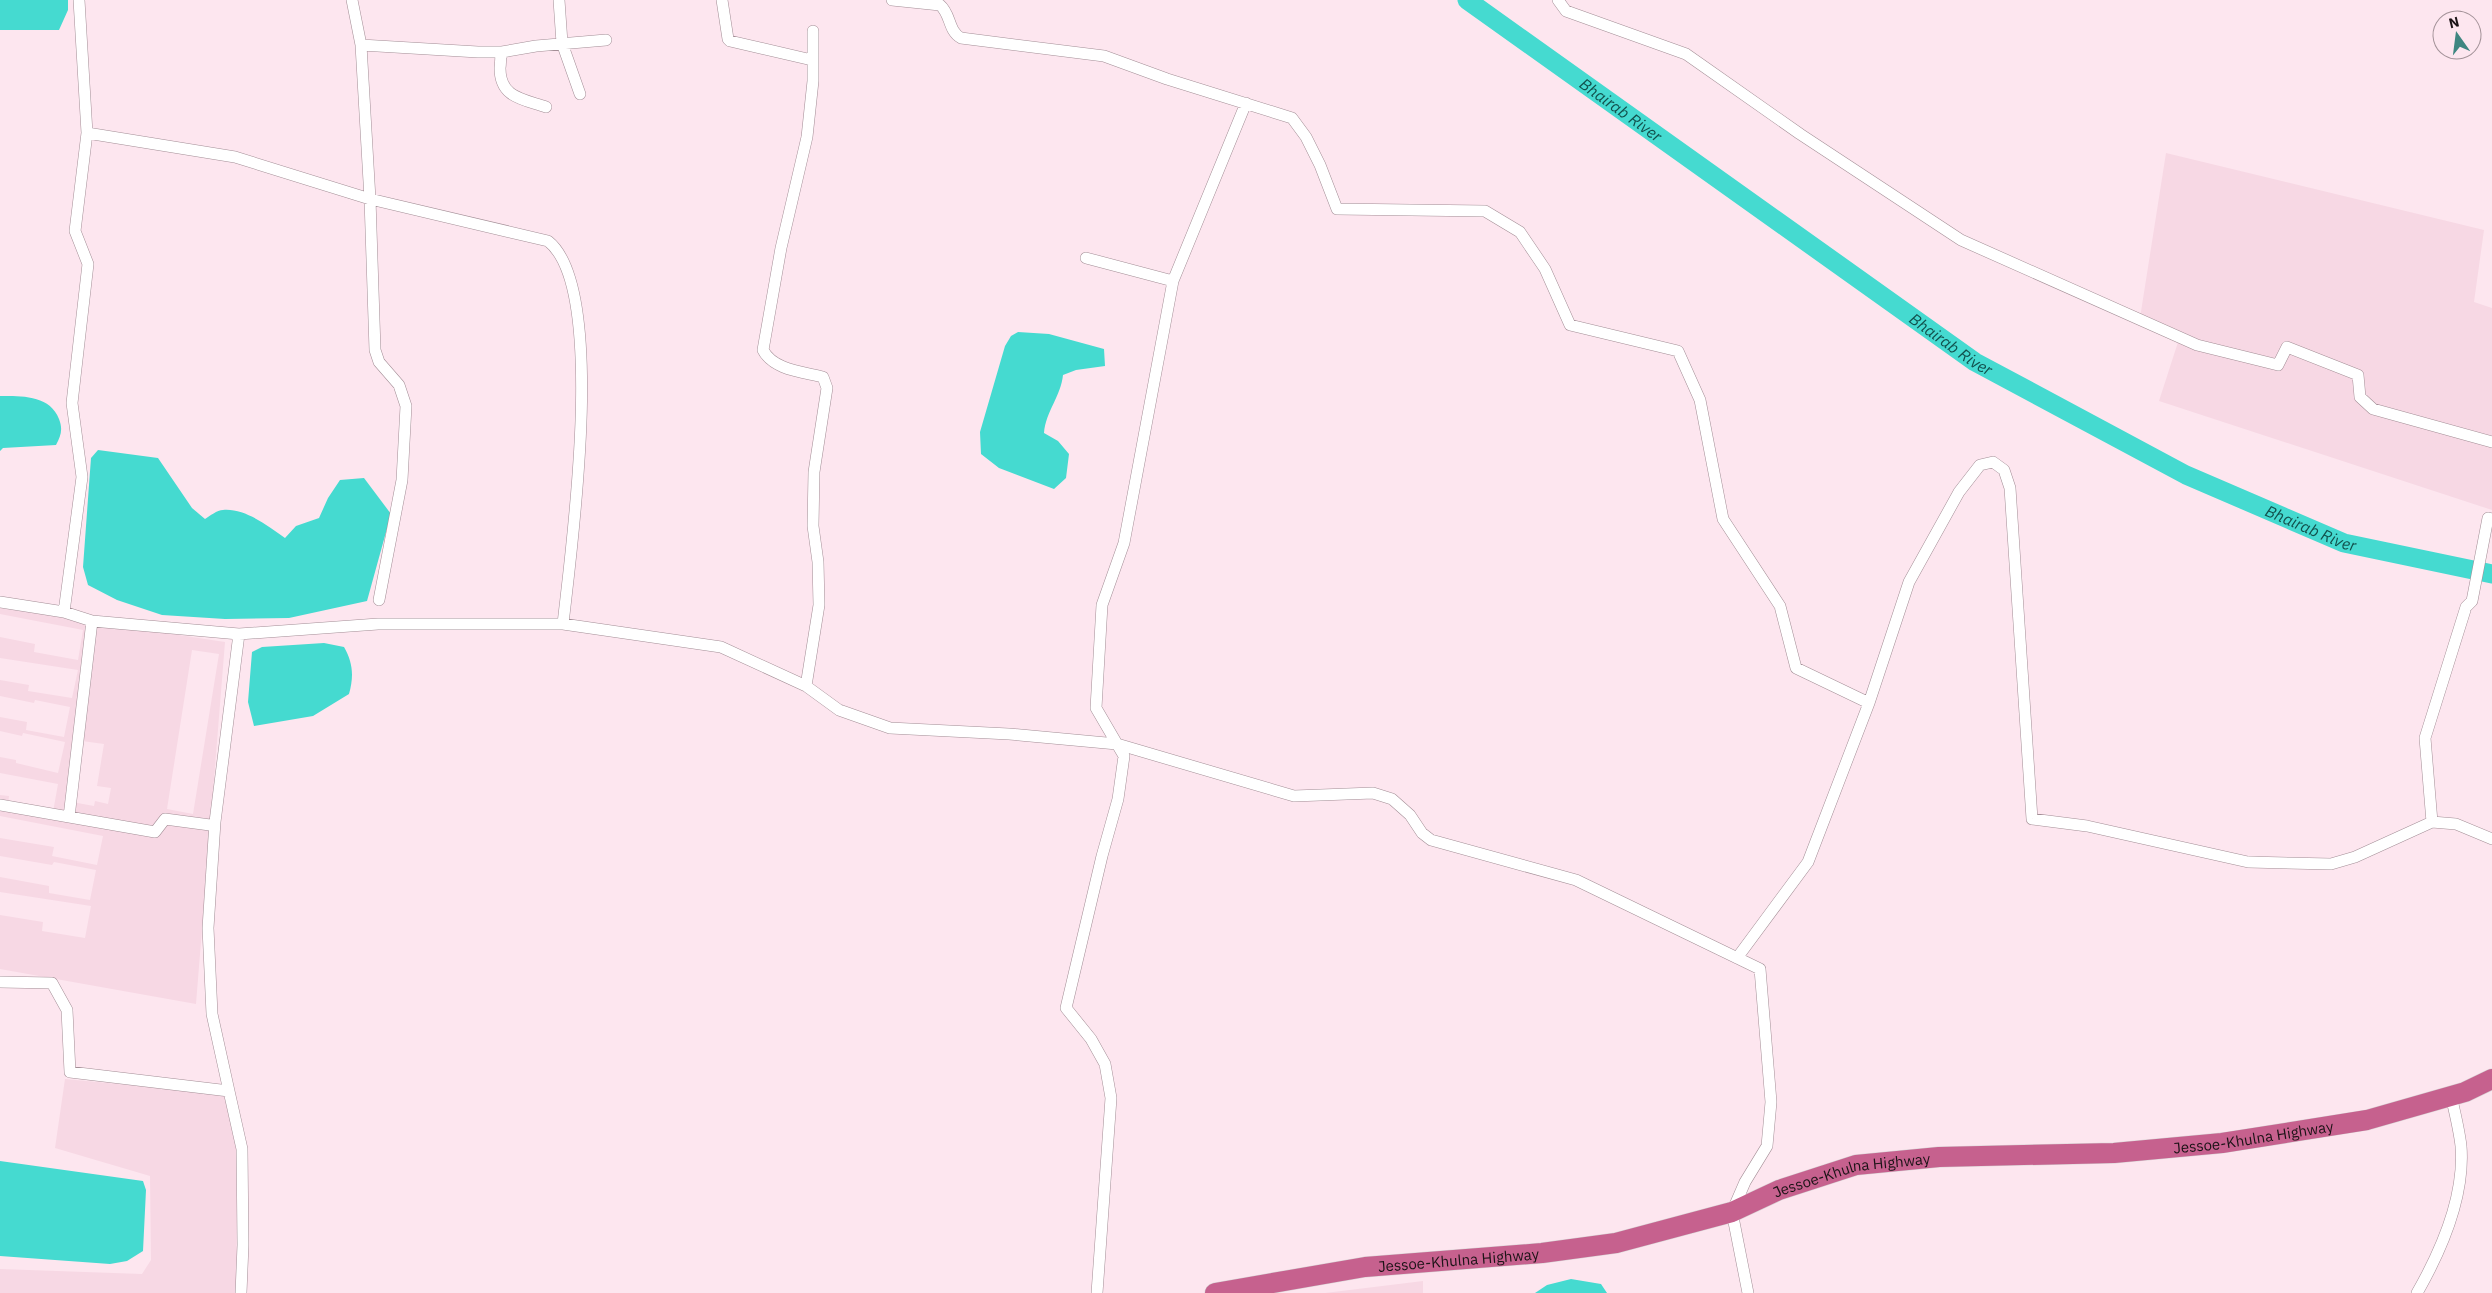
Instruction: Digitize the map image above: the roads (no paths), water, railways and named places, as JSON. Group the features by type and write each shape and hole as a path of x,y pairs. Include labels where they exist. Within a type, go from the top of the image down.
{"highway":[{"name":"Jessoe-Khulna Highway","path":"1215,1293 1365,1267 1597,1247 1647,1236 1732,1212 1772,1192 1856,1165 1939,1157 2114,1153 2222,1143 2367,1120 2465,1092 2492,1079"}],"street":[{"path":"64,612 82,477 72,403 88,264 75,231 87,133 79,0"},
{"path":"352,0 361,45 370,199 375,350 379,362 399,385 406,406 402,480 379,600"},
{"path":"559,0 562,43 580,94"},
{"path":"722,0 728,39 730,41 812,60"},
{"path":"892,0 940,5 945,9 956,34 961,38 1104,56 1292,118 1306,137 1320,165 1337,209 1485,211 1520,232 1545,269 1570,325 1678,350 1700,400 1723,519 1780,606 1796,668 1869,703"},
{"path":"1558,0 1566,11 1686,54 1800,134 1961,240 2197,345 2278,365 2287,347 2358,375 2360,397 2372,409 2492,442"},
{"path":"806,686 819,605 818,562 813,526 814,472 827,388 822,377 785,367 767,358 764,350 780,248 808,137 813,80 813,31"},
{"path":"361,45 451,52 502,52 562,43 606,40"},
{"path":"502,52 500,77 502,85 513,96 546,107"},
{"path":"1097,1293 1111,1098 1105,1064 1091,1040 1066,1008 1102,856 1118,799 1124,756 1096,708 1102,604 1124,543 1174,281 1246,103"},
{"path":"87,133 235,157 370,199 548,241 555,246 572,281 582,346 580,466 563,624"},
{"path":"1086,258 1174,281"},
{"path":"1737,958 1808,862 1869,703 1909,582 1959,492 1980,465 1993,462 2004,470 2010,488 2032,820 2087,826 2248,862 2331,864 2355,857 2432,822 2456,824 2492,839"},
{"path":"2432,822 2425,738 2466,607 2472,601 2490,518"},
{"path":"0,602 64,612 92,621 239,634 378,624 563,624 721,647 806,686 839,710 890,728 1009,734 1117,744 1294,796 1373,793 1392,799 1410,815 1422,833 1431,840 1576,880 1760,969 1771,1102 1767,1146 1745,1182 1732,1212 1748,1293"},
{"path":"69,817 92,621"},
{"path":"239,634 215,822 208,928 212,1014 242,1149 244,1244 241,1293"},
{"path":"0,805 155,832 165,818 210,825"},
{"path":"0,982 52,983 67,1010 70,1072 230,1092"},
{"path":"2417,1293 2436,1261 2452,1214 2461,1148 2451,1096"}],"water":[{"path":"0,0 68,0 68,10 59,30 0,30"},
{"path":"1018,332 1049,334 1104,349 1105,366 1076,370 1063,375 1062,383 1045,425 1044,433 1058,441 1069,454 1066,478 1054,489 999,468 981,454 980,432 1005,346 1011,336"},
{"path":"0,396 34,398 49,405 55,411 61,426 56,445 3,448 0,451"},
{"path":"98,450 158,458 192,508 205,519 221,510 240,512 256,519 285,538 296,526 319,518 328,498 340,480 364,478 391,514 367,601 289,618 225,619 162,615 117,600 88,585 83,567 91,458"},
{"path":"324,643 344,647 347,653 352,670 349,694 313,716 254,726 248,702 252,652 262,647"},
{"path":"0,1161 143,1181 146,1190 143,1251 127,1261 110,1264 0,1256"},
{"path":"1571,1279 1601,1284 1607,1293 1535,1293 1547,1285"}],"waterway":[{"name":"Bhairab River","path":"1467,0 1975,362 2186,475 2344,543 2492,574"}]}
